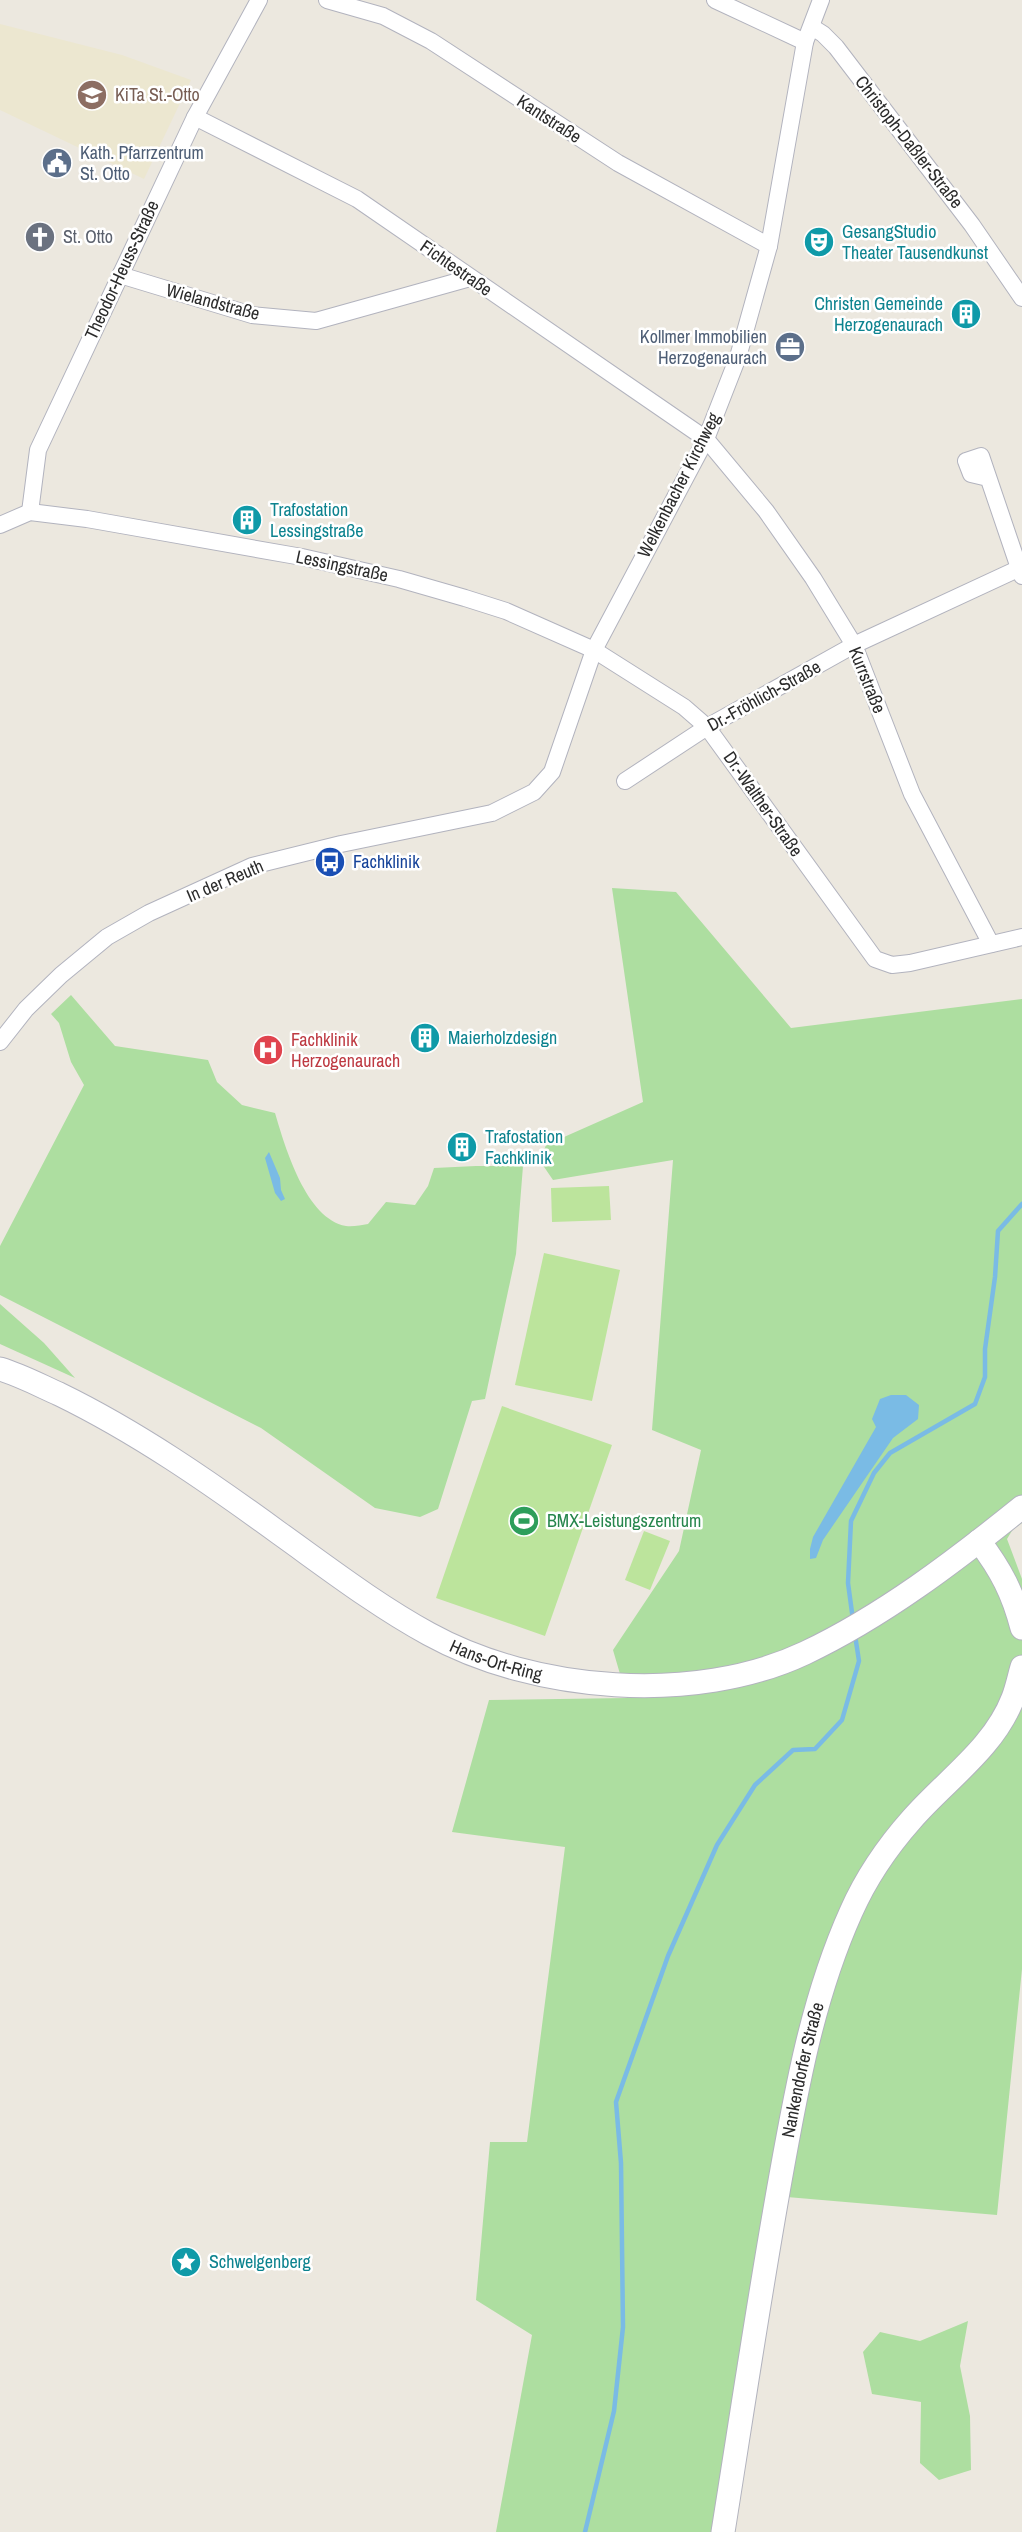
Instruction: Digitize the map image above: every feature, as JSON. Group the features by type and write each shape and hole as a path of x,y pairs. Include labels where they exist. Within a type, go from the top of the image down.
{"main road":[{"name":"Hans-Ort-Ring","path":"0,1369 85,1406 159,1449 223,1492 371,1600 431,1635 527,1671 592,1684 646,1686 696,1682 747,1672 806,1652 907,1595 1022,1507"},
{"path":"979,1541 996,1563 1014,1597 1022,1628"},
{"name":"Nankendorfer Straße","path":"723,2532 762,2281 798,2082 817,2002 830,1962 852,1909 872,1874 913,1818 969,1762 999,1724 1013,1699 1022,1667"}],"street":[{"name":"Theodor-Heuss-Straße","path":"30,512 38,450 195,117 258,0"},
{"name":"Kantstraße","path":"327,0 383,16 431,41 618,163 769,246"},
{"name":"Christoph-Daßler-Straße","path":"715,0 808,34 824,34 972,225 1022,298"},
{"name":"Welkenbacher Kirchweg","path":"534,792 552,772 594,650 706,439 738,357 769,246 808,34 821,0"},
{"name":"Fichtestraße","path":"195,117 357,200 706,439"},
{"name":"Wielandstraße","path":"120,275 252,315 316,321 470,278"},
{"name":"Kurrstraße","path":"706,439 766,511 854,645 912,794 991,944"},
{"path":"988,478 1021,571"},
{"path":"0,525 30,512"},
{"name":"Lessingstraße","path":"30,512 225,543 399,579 506,611 594,650"},
{"name":"Dr.-Fröhlich-Straße","path":"625,781 707,727 854,645 1021,571"},
{"name":"Dr.-Walther-Straße","path":"594,650 684,707 707,727 874,959 892,965 991,944"},
{"name":"In der Reuth","path":"0,1042 26,1009 61,975 107,937 149,914 252,866 341,844 492,813 534,792"},
{"path":"991,944 1022,937"}],"shaded area":[{"name":"KiTa St.-Otto","path":"0,24 122,55 191,80 144,179 0,110"}],"green space":[{"path":"612,888 676,892 791,1028 1022,999 1022,1523 1013,1529 1007,1539 1022,1579 1022,1969 997,2215 787,2197 727,2532 496,2532 532,2335 476,2300 490,2142 527,2142 565,1847 452,1832 489,1700 627,1698 613,1650 679,1551 701,1450 652,1430 673,1160 553,1180 540,1161 546,1145 643,1102"},
{"path":"71,995 115,1046 208,1060 217,1082 242,1105 275,1113 299,1180 319,1210 332,1221 346,1226 368,1224 386,1202 415,1205 428,1186 434,1168 523,1166 516,1254 485,1399 472,1401 438,1509 420,1517 375,1508 261,1428 0,1295 0,1246 84,1085 71,1062 59,1023 51,1014"},
{"path":"609,1186 611,1220 552,1222 551,1188"},
{"path":"544,1253 620,1270 592,1401 515,1385"},
{"path":"0,1304 44,1343 75,1378 0,1344"},
{"name":"BMX-Leistungszentrum","path":"502,1406 612,1445 545,1636 436,1598"},
{"path":"644,1531 670,1541 650,1590 625,1580"},
{"path":"968,2321 960,2366 970,2416 971,2470 939,2480 920,2463 921,2402 872,2394 863,2352 880,2332 920,2341"}],"water":[{"path":"269,1152 280,1178 285,1199 281,1201 275,1193 265,1158"},
{"path":"891,1395 906,1395 919,1405 918,1419 893,1438 823,1540 816,1558 810,1559 813,1537 876,1427 872,1419 880,1399"}],"waterway":[{"path":"853,1620 848,1583 851,1521 874,1473 890,1453 975,1404 985,1377 985,1349 998,1231 1022,1204"},
{"path":"585,2532 614,2411 623,2327 621,2163 616,2102 668,1956 717,1845 755,1785 793,1750 815,1749 842,1720 859,1661 855,1635"}],"place":[{"name":"KiTa St.-Otto","path":"92,95"},
{"name":"Kath. Pfarrzentrum St. Otto","path":"57,163"},
{"name":"St. Otto","path":"40,237"},
{"name":"GesangStudio Theater Tausendkunst","path":"819,242"},
{"name":"Christen Gemeinde Herzogenaurach","path":"966,314"},
{"name":"Kollmer Immobilien Herzogenaurach","path":"790,347"},
{"name":"Trafostation Lessingstraße","path":"247,520"},
{"name":"Fachklinik","path":"330,862"},
{"name":"Maierholzdesign","path":"425,1038"},
{"name":"Fachklinik Herzogenaurach","path":"268,1050"},
{"name":"Trafostation Fachklinik","path":"462,1147"},
{"name":"BMX-Leistungszentrum","path":"524,1521"},
{"name":"Schwelgenberg","path":"186,2262"}]}
